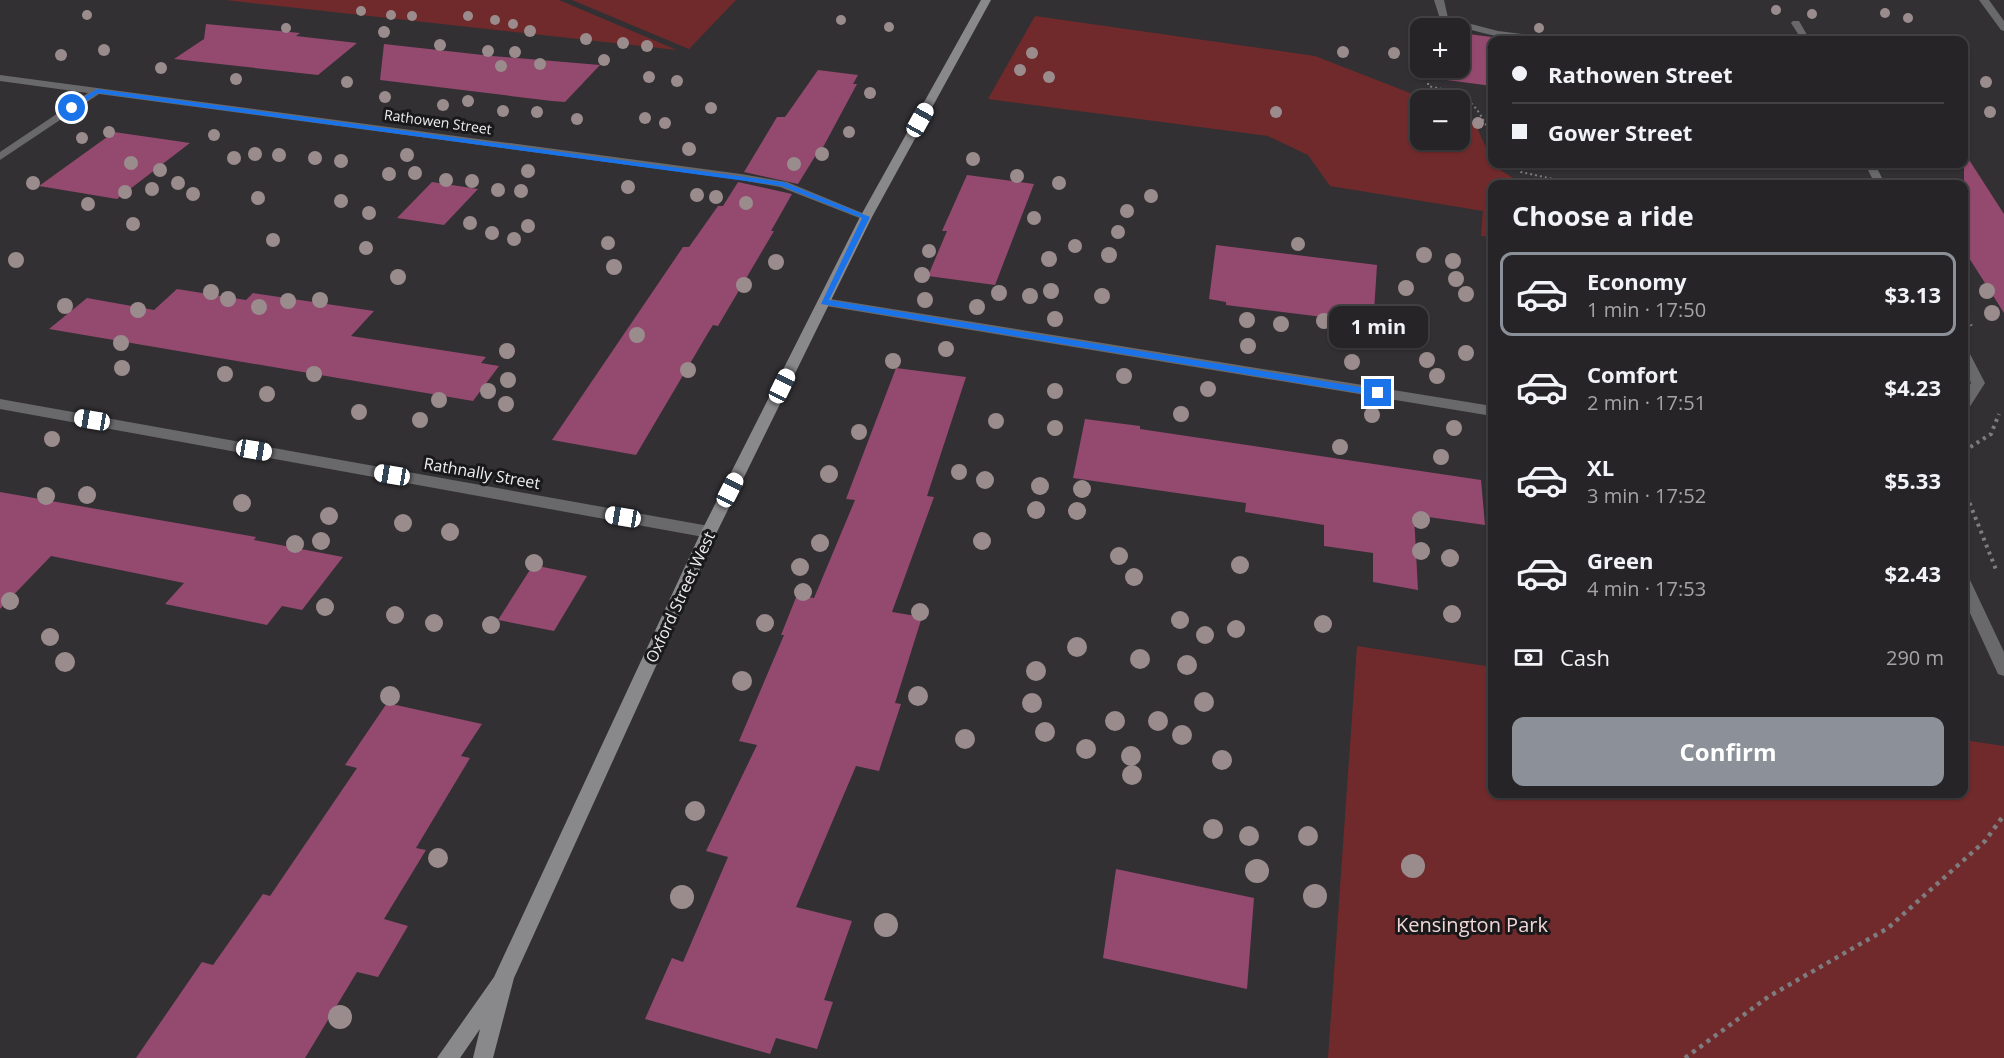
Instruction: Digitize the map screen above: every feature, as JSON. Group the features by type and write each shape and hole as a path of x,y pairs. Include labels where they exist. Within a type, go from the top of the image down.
{"main road":[{"name":"Oxford Street West","path":"447,1058 504,977 710,532 866,217 986,0"},
{"name":"Oxford Street West","path":"483,1058 504,977"}],"street":[{"path":"1439,0 1444,20 1514,36"},
{"path":"1984,0 2004,28"},
{"path":"1796,23 1804,36"},
{"name":"Rathowen Street","path":"0,78 741,177 783,184 866,217"},
{"path":"0,157 97,91"},
{"path":"824,302 1488,410"},
{"path":"1968,364 1977,383 1968,398"},
{"name":"Rathnally Street","path":"0,404 710,532"},
{"path":"1968,592 2004,669"}],"path":[{"path":"1428,78 1428,86 1468,96 1477,104 1488,127"},
{"path":"1518,168 1521,172 1558,180"},
{"path":"1968,499 2000,577"},
{"path":"1685,1058 1768,997 1888,928 1985,842 2004,815"}],"green space":[{"path":"225,0 559,0 677,50"},
{"path":"572,0 736,0 689,49"},
{"path":"1035,16 1315,56 1410,93 1410,150 1470,150 1470,122 1476,125 1488,152 1488,168 1497,168 1520,180 1488,180 1488,237 1481,236 1483,211 1330,186 1308,155 1268,136 988,99"},
{"name":"Kensington Park","path":"1357,646 1488,666 1488,798 1968,798 1968,741 2004,746 2004,1058 1328,1058"}],"building":[{"path":"206,24 300,33 296,36 357,43 318,75 174,59 204,39"},
{"path":"1470,34 1488,36 1488,85 1439,79 1470,78"},
{"path":"384,44 600,65 565,102 552,101 380,80"},
{"path":"818,70 858,75 853,84 857,84 821,151 819,150 798,184 744,172 777,117 785,117"},
{"path":"114,132 190,143 117,199 39,186"},
{"path":"1968,158 2004,214 2004,313 1968,256 1968,180 1964,180 1964,168 1968,168"},
{"path":"967,175 1034,184 995,285 928,276 947,231 942,231"},
{"path":"432,182 478,189 444,225 397,218"},
{"path":"738,182 792,194 771,231 774,231 718,326 713,325 636,455 552,440 683,247 689,247 718,206 723,206"},
{"path":"1216,245 1377,265 1373,327 1331,318 1226,305 1226,302 1209,299"},
{"path":"177,289 246,300 253,293 374,311 351,336 486,357 481,363 499,366 473,401 49,329 87,298 154,310"},
{"path":"896,368 966,377 927,496 934,497 892,612 922,617 895,703 901,704 879,771 856,766 796,907 852,921 824,1000 833,1002 817,1049 776,1038 770,1054 645,1019 672,958 683,962 728,857 706,851 757,745 739,741 784,635 781,635 797,595 814,598 855,500 846,499"},
{"path":"1085,419 1481,480 1485,525 1414,515 1418,590 1373,582 1373,553 1324,546 1324,525 1245,512 1246,503 1073,478"},
{"path":"0,492 256,537 254,540 343,557 302,610 282,606 267,625 165,604 184,583 51,556 0,609"},
{"path":"533,565 587,576 554,631 498,620"},
{"path":"387,703 482,724 461,756 470,758 416,848 426,850 384,919 408,926 378,977 357,972 305,1058 136,1058 202,962 213,965 263,894 270,896 357,768 345,765"},
{"path":"1116,869 1254,898 1247,989 1103,958"}],"route":[{"path":"72,108 97,91 783,184 866,217 824,302 1378,393"}]}
